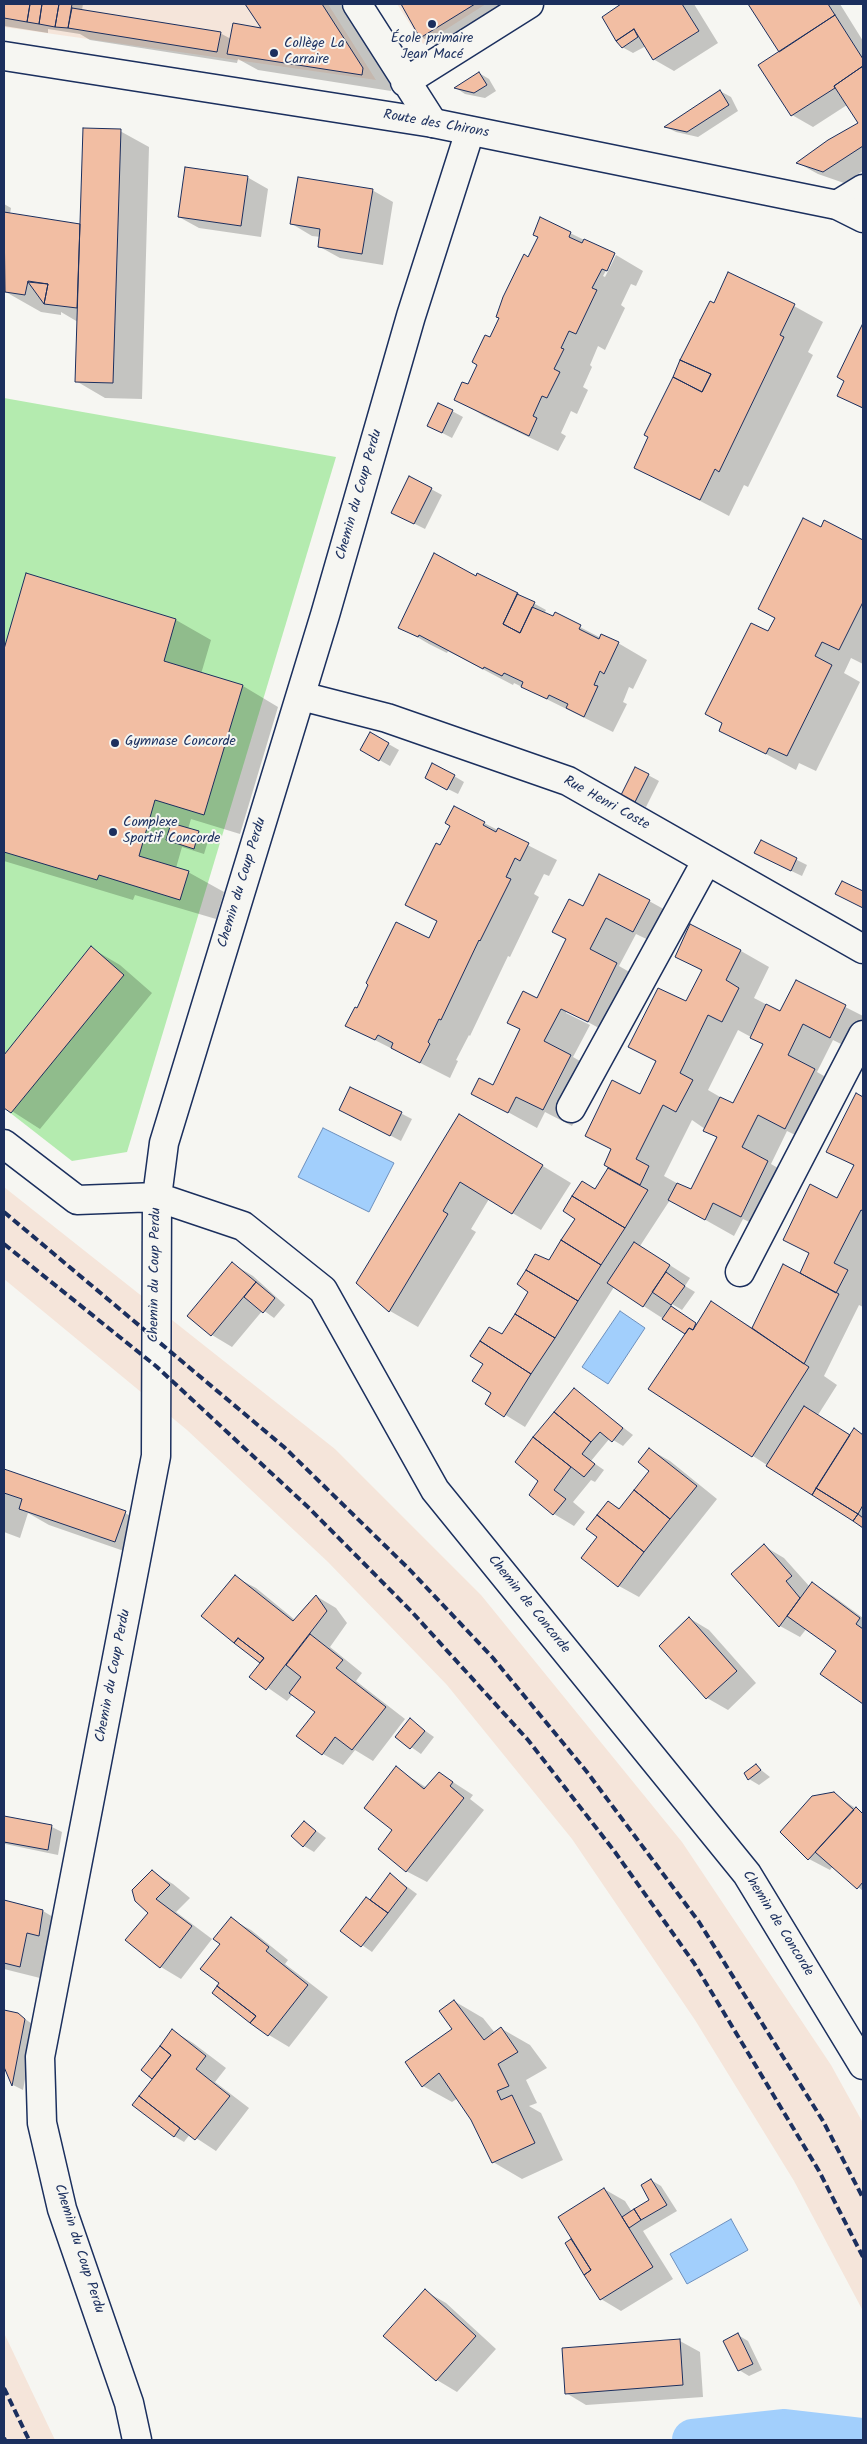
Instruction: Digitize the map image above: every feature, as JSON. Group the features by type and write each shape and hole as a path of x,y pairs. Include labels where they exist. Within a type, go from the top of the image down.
{"street":[{"path":"357,4 405,82 433,123"},
{"path":"405,82 528,4"},
{"name":"Route des Chirons","path":"4,56 433,123 838,205 863,218"},
{"name":"Chemin du Coup Perdu","path":"137,2440 129,2403 62,2209 42,2123 40,2057 156,1456 157,1197 164,1143 301,696 411,316 470,130"},
{"path":"838,205 863,189"},
{"name":"Rue Henri Coste","path":"301,696 388,718 568,781 863,949"},
{"path":"570,1108 707,860"},
{"path":"740,1272 863,1035"},
{"path":"4,1144 77,1200 157,1197"},
{"name":"Chemin de Concorde","path":"157,1197 243,1226 323,1290 435,1490 747,1874 863,2065"}],"shaded area":[{"name":"Collège La Carraire","path":"4,4 328,4 376,80 4,27"},
{"name":"École primaire Jean Macé","path":"397,4 486,4 423,44"},
{"path":"4,1187 335,1449 481,1595 682,1842 831,2065 863,2123 863,2311 794,2181 695,2020 572,1839 447,1685 328,1562 187,1430 4,1279"},
{"path":"4,2333 55,2440 4,2440"}],"green space":[{"name":"Complexe Sportif Concorde","path":"4,398 336,457 127,1152 72,1161 4,1108"}],"water":[{"path":"323,1128 394,1163 369,1212 298,1177"},
{"path":"620,1311 645,1328 608,1384 582,1367"},
{"path":"731,2219 748,2250 687,2284 670,2254"}],"building":[{"path":"4,4 30,4 27,22 4,18"},
{"path":"30,4 42,4 39,24 27,22"},
{"path":"42,4 59,4 55,27 39,24"},
{"path":"59,4 72,4 68,28 55,27"},
{"name":"Collège La Carraire","path":"245,4 322,4 363,68 362,75 227,54 233,23 261,28"},
{"name":"École primaire Jean Macé","path":"401,4 475,4 420,38"},
{"path":"621,4 682,4 699,31 653,60 634,29 616,41 602,17"},
{"path":"748,4 828,4 835,15 779,52"},
{"path":"72,8 221,32 217,52 68,28"},
{"path":"835,15 863,59 863,66 834,86 835,88 791,116 758,65"},
{"path":"634,29 638,37 622,48 616,41"},
{"path":"863,66 863,146 823,172 796,163 828,140 858,123 834,86"},
{"path":"479,72 487,85 474,93 454,88"},
{"path":"720,90 729,105 687,132 664,127"},
{"path":"83,128 121,129 113,383 75,382"},
{"path":"185,167 248,176 241,226 178,217"},
{"path":"298,177 373,189 362,254 318,247 320,229 290,224"},
{"path":"4,212 80,224 77,308 44,304 48,284 28,281 25,295 5,292"},
{"path":"540,217 571,232 569,237 582,243 584,239 615,253 607,271 602,269 592,288 597,290 576,334 569,331 561,348 564,349 554,369 560,372 547,398 542,396 533,416 537,418 529,436 454,400 462,382 468,384 477,365 472,362 485,335 490,337 499,318 496,317 503,297 524,254 528,257 538,237 533,235"},
{"path":"728,272 795,304 780,335 784,337 719,472 715,469 700,500 634,468 648,437 644,435 673,377 702,392 711,374 680,360 710,301 714,303"},
{"path":"28,282 48,284 44,304"},
{"path":"863,323 863,408 837,396 844,381 837,377"},
{"path":"680,360 711,374 702,392 673,377"},
{"path":"438,403 453,410 442,433 427,426"},
{"path":"409,476 432,488 414,524 391,513"},
{"path":"803,518 821,527 824,520 863,540 863,602 839,650 822,642 815,656 832,665 787,756 769,748 766,754 719,731 722,723 705,714 751,623 768,631 775,618 758,609"},
{"path":"434,553 476,576 477,573 518,593 503,624 520,633 532,607 553,616 555,612 581,625 579,629 599,639 601,634 619,642 604,674 600,671 594,685 598,686 584,717 566,708 568,704 549,695 547,699 521,687 523,682 504,673 502,676 484,667 483,669 419,635 418,637 398,628"},
{"name":"Gymnase Concorde","path":"26,573 176,619 164,661 243,685 204,815 155,800 139,856 189,871 180,900 99,875 97,880 4,852 4,649"},
{"path":"517,594 535,602 520,633 503,624"},
{"path":"370,732 389,743 379,761 360,750"},
{"path":"432,763 455,775 447,790 425,778"},
{"path":"635,767 649,774 635,802 621,795"},
{"path":"454,806 485,822 483,825 496,832 498,828 529,843 520,861 515,858 506,877 511,879 479,940 441,1020 439,1019 428,1042 430,1044 420,1063 391,1048 393,1043 378,1035 375,1040 345,1026 355,1007 357,1008 368,985 366,983 396,922 429,938 437,921 405,905 436,843 440,845 450,826 445,823"},
{"path":"171,823 199,831 194,849 166,840"},
{"path":"761,840 797,858 791,871 754,853"},
{"path":"599,874 650,900 633,932 606,918 590,949 617,963 588,1022 561,1009 544,1041 571,1055 543,1110 516,1097 508,1113 471,1094 479,1078 493,1085 520,1029 507,1023 523,991 537,998 566,939 552,932 569,899 583,906"},
{"path":"842,881 863,891 863,908 835,894"},
{"path":"690,924 741,950 726,980 739,988 722,1022 708,1015 680,1073 693,1080 676,1112 663,1105 636,1159 649,1166 640,1185 604,1165 611,1149 585,1136 612,1080 640,1094 656,1061 628,1047 658,988 686,1001 702,970 675,957"},
{"path":"91,946 124,975 11,1113 4,1108 4,1055"},
{"path":"796,980 846,1005 830,1038 803,1024 788,1055 815,1069 785,1129 758,1115 742,1147 768,1161 741,1217 713,1203 705,1220 668,1200 677,1183 691,1189 717,1137 703,1131 720,1097 733,1103 763,1044 750,1038 766,1004 780,1011"},
{"path":"350,1087 402,1112 390,1136 339,1110"},
{"path":"856,1093 863,1097 863,1211 861,1210 834,1263 848,1270 836,1293 800,1273 809,1253 783,1240 810,1184 837,1198 854,1165 826,1152"},
{"path":"459,1114 543,1165 512,1214 460,1182 443,1211 448,1214 389,1312 356,1283"},
{"path":"608,1168 648,1190 625,1228 572,1196 582,1181 595,1189"},
{"path":"572,1196 625,1228 601,1265 561,1240 575,1219 563,1211"},
{"path":"561,1240 601,1265 578,1301 526,1270 535,1254 549,1260"},
{"path":"634,1242 670,1265 643,1307 607,1283"},
{"path":"232,1262 256,1282 211,1336 187,1316"},
{"path":"783,1264 839,1294 804,1364 752,1328"},
{"path":"526,1270 578,1301 555,1338 515,1314 528,1292 517,1284"},
{"path":"666,1272 685,1286 671,1305 652,1292"},
{"path":"256,1282 275,1298 263,1313 244,1297"},
{"path":"711,1301 809,1367 752,1457 648,1389 689,1328 693,1330"},
{"path":"671,1306 696,1323 693,1330 689,1328 685,1334 662,1319"},
{"path":"515,1314 555,1338 531,1374 480,1341 489,1327 502,1334"},
{"path":"480,1341 531,1374 504,1417 485,1404 491,1393 472,1381 483,1364 470,1356"},
{"path":"574,1388 623,1428 612,1442 600,1432 591,1442 554,1412"},
{"path":"804,1406 850,1435 812,1495 766,1466"},
{"path":"554,1412 591,1442 582,1454 595,1464 584,1477 533,1437"},
{"path":"854,1428 863,1435 863,1505 858,1514 816,1488"},
{"path":"533,1437 571,1467 554,1490 566,1499 553,1515 529,1495 538,1481 515,1462"},
{"path":"649,1448 697,1486 670,1519 634,1490 649,1471 638,1462"},
{"path":"4,1469 126,1511 115,1542 19,1509 22,1499 4,1493"},
{"path":"816,1488 858,1514 853,1521 812,1495"},
{"path":"634,1490 670,1519 644,1552 597,1515 608,1501 619,1509"},
{"path":"858,1514 863,1518 863,1528 853,1521"},
{"path":"597,1515 644,1552 618,1587 581,1558 597,1537 586,1529"},
{"path":"764,1544 792,1576 786,1581 800,1598 779,1627 731,1574"},
{"path":"235,1575 293,1621 316,1595 327,1611 266,1690 249,1677 264,1658 238,1638 234,1643 201,1616"},
{"path":"812,1582 860,1618 856,1624 863,1629 863,1704 820,1674 836,1651 787,1616"},
{"path":"689,1617 737,1671 706,1699 659,1646"},
{"path":"310,1634 343,1660 336,1668 386,1707 352,1750 335,1737 322,1755 296,1736 315,1712 289,1693 301,1677 286,1665"},
{"path":"238,1638 264,1658 260,1663 234,1643"},
{"path":"410,1718 425,1731 410,1749 395,1737"},
{"path":"756,1764 761,1770 748,1780 744,1773"},
{"path":"396,1766 424,1789 439,1772 453,1782 450,1786 464,1798 406,1872 378,1849 392,1830 364,1808"},
{"path":"834,1792 854,1810 808,1860 780,1832 812,1796"},
{"path":"856,1807 863,1814 863,1882 857,1889 815,1852"},
{"path":"4,1816 52,1825 48,1850 4,1842"},
{"path":"304,1821 316,1831 303,1847 291,1836"},
{"path":"152,1870 170,1885 156,1899 192,1926 160,1968 125,1940 148,1913 135,1901 132,1890"},
{"path":"390,1873 407,1888 388,1913 370,1900"},
{"path":"366,1897 388,1913 361,1947 340,1931"},
{"path":"4,1900 43,1910 39,1936 27,1933 20,1967 4,1963"},
{"path":"231,1917 269,1947 266,1951 308,1985 268,2036 250,2023 256,2016 217,1986 219,1983 200,1969 220,1944 213,1939"},
{"path":"217,1986 256,2016 250,2023 212,1993"},
{"path":"454,2000 484,2040 501,2027 518,2052 498,2064 509,2086 497,2091 501,2100 512,2095 535,2143 492,2163 471,2120 439,2073 422,2087 405,2062 452,2029 439,2011"},
{"path":"4,2010 18,2013 25,2019 12,2086 4,2067"},
{"path":"172,2029 206,2056 196,2069 230,2096 195,2140 139,2096 171,2055 160,2046"},
{"path":"160,2046 171,2055 152,2079 141,2070"},
{"path":"139,2096 180,2128 174,2137 132,2105"},
{"path":"651,2179 667,2205 641,2220 634,2209 649,2200 641,2185"},
{"path":"604,2188 653,2267 600,2300 584,2275 591,2270 558,2217"},
{"path":"634,2209 641,2220 629,2228 622,2217"},
{"path":"571,2239 591,2270 584,2275 565,2243"},
{"path":"425,2289 476,2336 436,2381 383,2336"},
{"path":"738,2333 753,2364 738,2371 723,2341"},
{"path":"680,2339 683,2385 565,2394 562,2348"}],"waterway":[{"path":"693,2440 785,2430 863,2439"}],"railway":[{"path":"4,1212 284,1447 409,1569 493,1658 587,1772 699,1922 823,2121 863,2198"},
{"path":"4,1244 157,1367 309,1508 412,1612 528,1740 615,1852 694,1963 819,2171 863,2257"},
{"path":"4,2388 29,2440"}],"place":[{"name":"École primaire Jean Macé","path":"432,24"},
{"name":"Collège La Carraire","path":"274,53"},
{"name":"Gymnase Concorde","path":"115,743"},
{"name":"Complexe Sportif Concorde","path":"113,832"}]}
